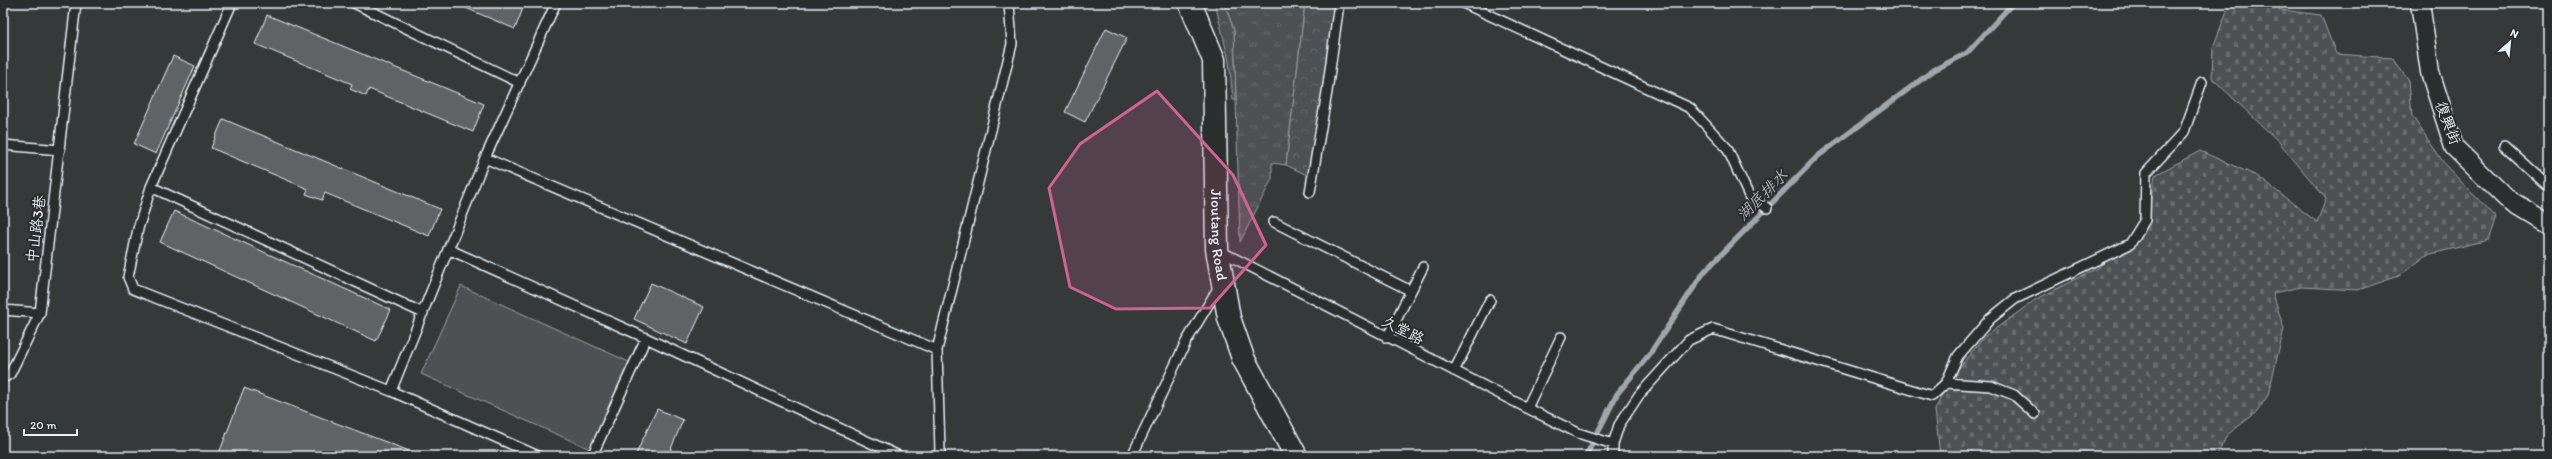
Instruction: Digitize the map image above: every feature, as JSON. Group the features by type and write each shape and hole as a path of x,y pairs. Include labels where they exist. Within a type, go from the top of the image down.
{"street":[{"name":"Jioutang Road","path":"1190,3 1214,60 1217,249 1229,318 1243,358 1296,456"},
{"name":"復興街","path":"2420,3 2430,72 2454,146 2506,198 2549,224"}],"lane":[{"name":"中山路3巷","path":"3,378 10,374 40,313 76,3"},
{"path":"232,3 151,187 138,229 128,277 133,289 391,391 538,456"},
{"path":"354,3 520,83"},
{"path":"391,391 485,158 556,3"},
{"path":"938,456 940,451 937,350 1012,44 1009,3"},
{"path":"1310,192 1328,92 1339,3"},
{"path":"1463,3 1690,108 1727,148 1749,196 1767,208"},
{"path":"1613,456 1613,444 1619,425 1639,395 1689,340 1713,329 1932,396 1946,383 1958,356 1990,319 2015,299 2130,244 2145,220 2146,173 2184,132 2202,82"},
{"path":"3,145 60,150"},
{"path":"2504,146 2549,187"},
{"path":"485,158 937,350"},
{"path":"151,187 423,312"},
{"path":"1274,222 1411,291"},
{"path":"448,249 646,338 899,456"},
{"name":"久堂路","path":"1217,249 1387,338 1527,408 1578,433 1613,444"},
{"path":"1387,338 1424,267"},
{"path":"1132,456 1186,342 1222,282"},
{"path":"1454,371 1490,300"},
{"path":"3,310 40,313"},
{"path":"1527,408 1561,337"},
{"path":"592,456 646,338"},
{"path":"1946,383 1991,386 2014,395 2035,414"}],"highlighted area":[{"path":"1157,91 1233,175 1266,245 1210,308 1116,309 1070,287 1049,188 1080,144"}],"green space":[{"path":"1215,3 1224,3 1234,30 1236,100 1233,100 1229,61"},
{"path":"1224,3 1305,3 1286,165 1272,163 1272,179 1240,242 1234,30"},
{"path":"1305,3 1337,3 1311,177 1286,165"},
{"path":"2230,3 2248,3 2258,7 2321,15 2336,54 2392,58 2409,81 2412,116 2446,166 2496,218 2488,240 2427,255 2399,276 2358,290 2301,287 2273,293 2284,329 2268,395 2257,412 2227,435 2217,456 1940,456 1935,410 1947,383 1984,337 2035,300 2097,268 2145,232 2155,175 2200,151 2257,176 2317,222 2326,199 2279,142 2212,78 2213,47"},
{"path":"461,286 629,362 590,449 421,374"}],"building":[{"path":"454,3 525,3 515,29"},
{"path":"267,15 484,104 473,132 369,89 366,96 350,89 352,84 255,44"},
{"path":"1106,28 1127,38 1085,122 1065,112"},
{"path":"173,56 195,66 156,154 134,144"},
{"path":"223,119 440,209 429,236 325,193 322,200 306,194 308,189 211,148"},
{"path":"174,211 391,310 376,341 160,242"},
{"path":"651,283 704,307 687,344 634,319"},
{"path":"244,388 420,455 420,456 218,456"},
{"path":"657,409 683,420 668,456 635,456"}],"waterway":[{"name":"湖底排水","path":"1586,456 1617,394 1649,355 1704,272 1818,156 1934,70 1967,53 2013,3"}]}
